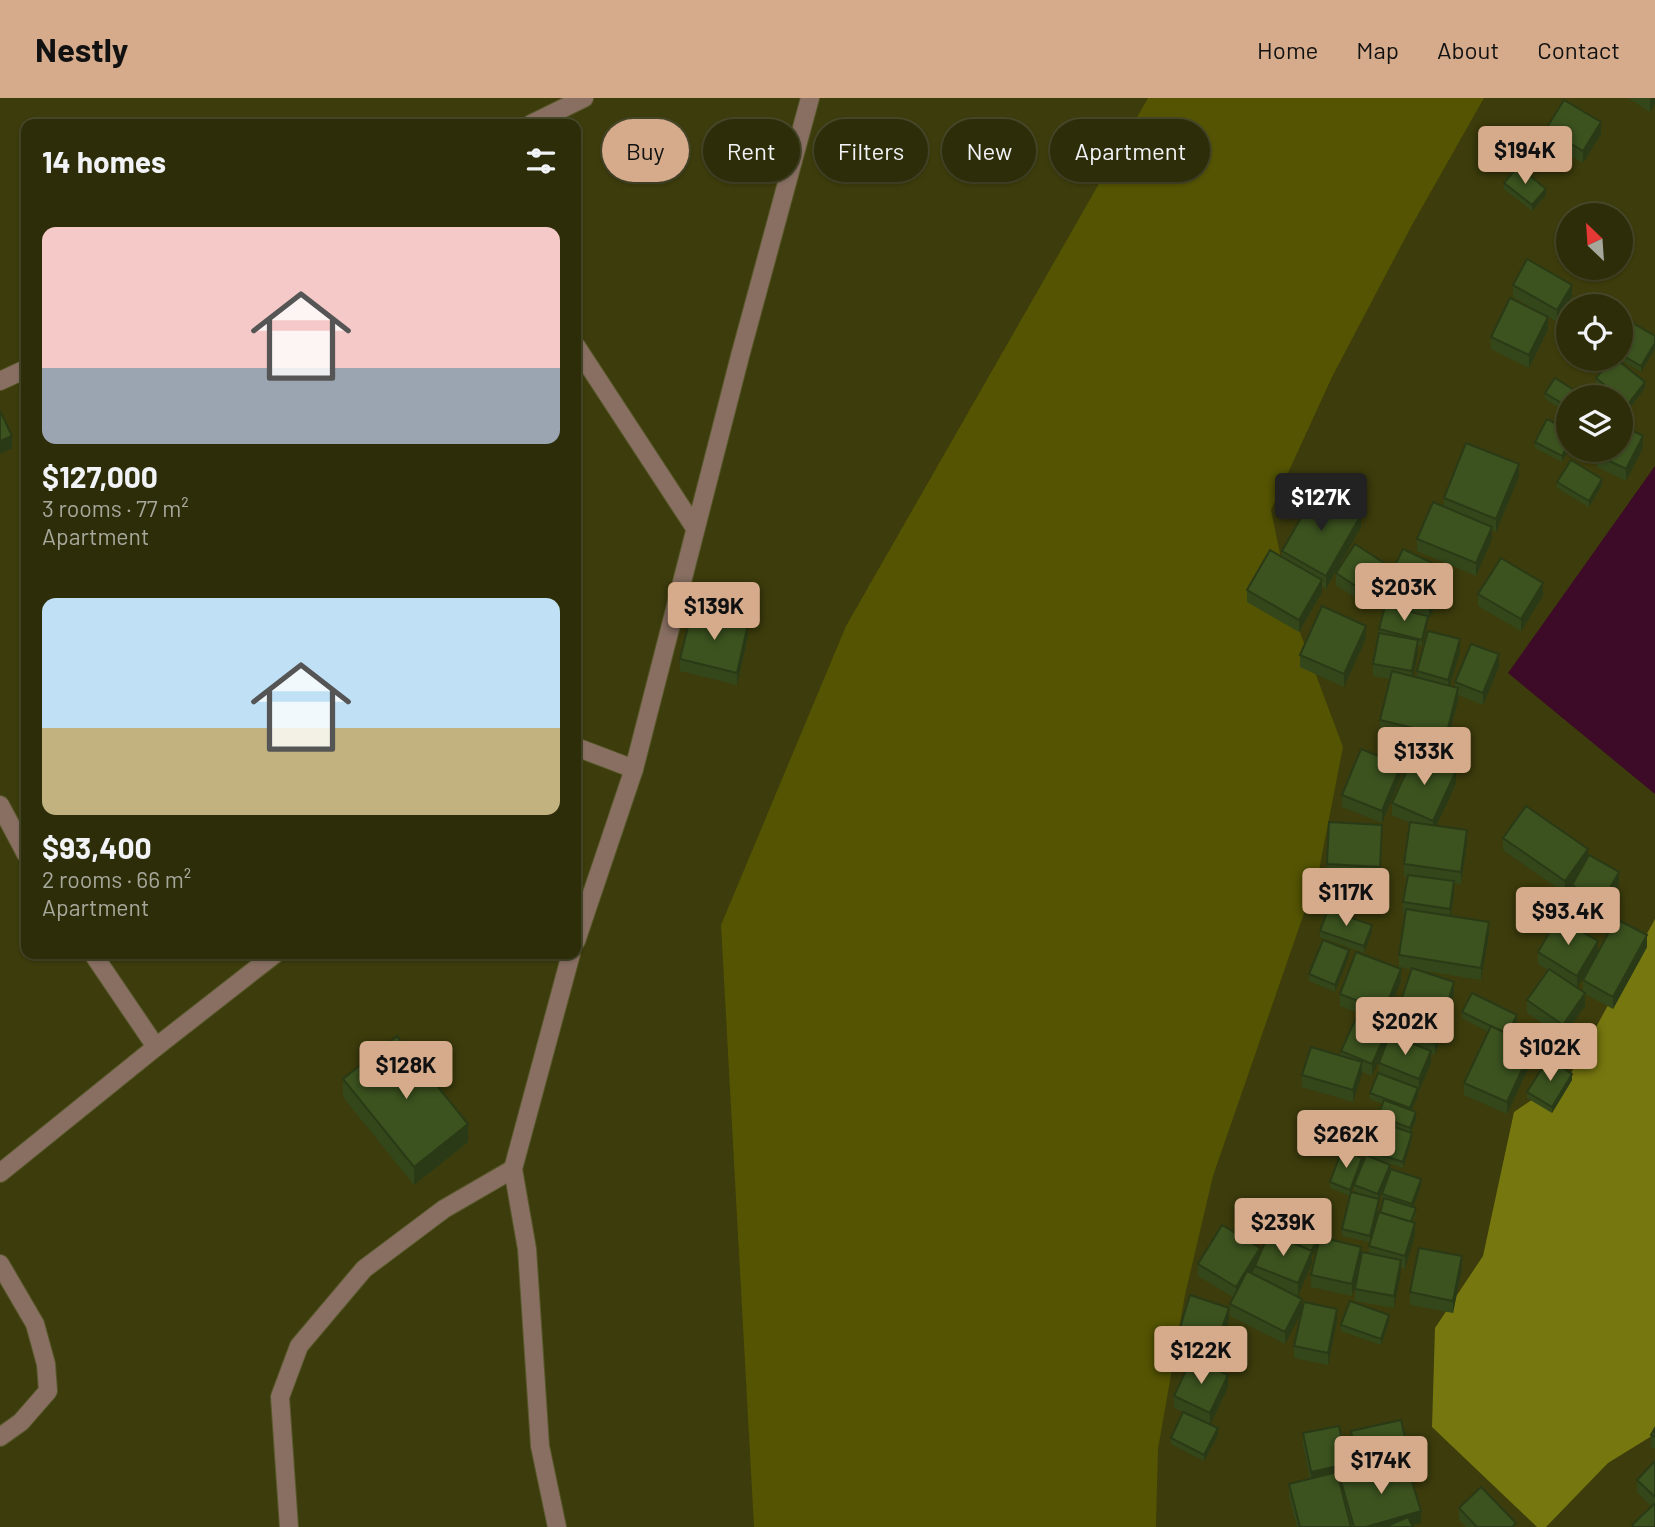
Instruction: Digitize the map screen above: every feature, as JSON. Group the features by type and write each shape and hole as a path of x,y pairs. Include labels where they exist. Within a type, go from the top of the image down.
{"street":[{"path":"541,119 584,98"},
{"path":"581,926 634,769 740,356 810,98"},
{"path":"581,354 695,528"},
{"path":"0,382 21,372"},
{"path":"581,749 634,769"},
{"path":"0,805 21,845"},
{"path":"96,959 156,1047"},
{"path":"0,1173 269,959"},
{"path":"557,1527 540,1446 527,1249 513,1169 570,959"},
{"path":"289,1527 280,1397 299,1346 365,1269 444,1209 513,1169"},
{"path":"0,1264 35,1324 46,1364 48,1391 21,1422 0,1437"}],"shaded area":[{"path":"1148,98 1484,98 1412,225 1332,377 1271,510 1292,611 1343,747 1319,870 1213,1176 1185,1295 1158,1449 1156,1527 754,1527 721,925 846,626 1100,182 1210,182 1210,119 1136,119"},
{"path":"1655,466 1655,794 1508,673"},
{"path":"1655,919 1655,1434 1608,1463 1546,1527 1537,1527 1432,1427 1435,1328 1483,1256 1514,1112 1571,1073"}],"building":[{"path":"1564,100 1601,122 1583,151 1546,129"},
{"path":"1518,166 1546,189 1532,205 1504,183"},
{"path":"1527,259 1556,276 1556,280 1563,280 1572,285 1567,294 1556,294 1556,309 1513,285"},
{"path":"1510,298 1548,317 1529,355 1491,337"},
{"path":"1633,323 1655,336 1655,343 1641,366 1633,361"},
{"path":"1602,371 1631,371 1645,382 1633,398 1633,385 1605,385 1596,378"},
{"path":"1555,378 1566,385 1556,385 1556,400 1545,393"},
{"path":"0,411 12,436 0,441"},
{"path":"1547,419 1556,424 1556,453 1535,442"},
{"path":"1633,431 1643,436 1633,455"},
{"path":"1466,443 1519,464 1496,519 1444,498"},
{"path":"1570,462 1574,462 1602,479 1589,501 1557,482"},
{"path":"1612,462 1630,462 1626,469"},
{"path":"1317,490 1361,515 1326,576 1282,551"},
{"path":"1433,502 1492,527 1476,563 1417,539"},
{"path":"1355,544 1387,565 1368,594 1336,573"},
{"path":"1403,549 1447,570 1429,607 1385,586"},
{"path":"1270,550 1322,580 1299,620 1247,590"},
{"path":"1501,558 1543,583 1521,619 1478,594"},
{"path":"1322,606 1366,626 1344,674 1300,655"},
{"path":"1385,606 1428,616 1422,640 1379,629"},
{"path":"692,610 748,624 737,673 680,659"},
{"path":"1428,631 1460,639 1448,680 1417,671"},
{"path":"1379,633 1418,640 1412,671 1373,664"},
{"path":"1471,644 1499,654 1483,693 1455,682"},
{"path":"1392,671 1458,688 1446,736 1380,720"},
{"path":"1361,749 1401,765 1382,811 1342,795"},
{"path":"1415,753 1456,771 1433,821 1392,803"},
{"path":"1526,806 1588,849 1565,881 1503,838"},
{"path":"1329,822 1382,825 1380,867 1327,864"},
{"path":"1410,822 1467,830 1461,872 1404,864"},
{"path":"1589,855 1619,872 1602,902 1572,885"},
{"path":"1408,875 1454,881 1450,909 1403,902"},
{"path":"1560,888 1594,908 1583,927 1549,907"},
{"path":"1406,909 1489,922 1481,968 1399,955"},
{"path":"1328,910 1372,925 1364,946 1320,931"},
{"path":"1558,918 1598,941 1577,976 1538,952"},
{"path":"1616,919 1647,935 1613,997 1583,980"},
{"path":"1323,940 1349,950 1335,985 1309,974"},
{"path":"1356,952 1401,969 1384,1011 1340,994"},
{"path":"1412,968 1454,982 1435,1043 1391,1030"},
{"path":"1549,969 1585,993 1563,1025 1527,1000"},
{"path":"1472,993 1517,1015 1507,1034 1462,1012"},
{"path":"1357,1016 1388,1029 1372,1064 1341,1051"},
{"path":"1491,1026 1533,1046 1507,1102 1464,1083"},
{"path":"1390,1034 1431,1051 1419,1079 1379,1063"},
{"path":"397,1036 468,1124 414,1167 343,1079"},
{"path":"1311,1047 1362,1062 1353,1090 1302,1075"},
{"path":"1548,1059 1572,1074 1552,1107 1527,1092"},
{"path":"1378,1073 1418,1088 1410,1108 1370,1093"},
{"path":"1384,1100 1416,1112 1410,1128 1378,1116"},
{"path":"1380,1122 1412,1133 1403,1162 1370,1151"},
{"path":"1342,1150 1362,1158 1350,1190 1330,1182"},
{"path":"1366,1155 1390,1165 1378,1194 1354,1185"},
{"path":"1391,1169 1421,1179 1412,1204 1382,1194"},
{"path":"1351,1192 1379,1199 1370,1236 1342,1229"},
{"path":"1384,1198 1416,1208 1411,1222 1380,1213"},
{"path":"1294,1209 1325,1228 1311,1251 1279,1232"},
{"path":"1379,1212 1415,1223 1405,1256 1369,1246"},
{"path":"1222,1225 1260,1248 1236,1287 1198,1264"},
{"path":"1269,1233 1312,1251 1298,1283 1255,1266"},
{"path":"1320,1237 1361,1247 1352,1284 1311,1275"},
{"path":"1419,1248 1462,1256 1453,1301 1410,1292"},
{"path":"1362,1252 1401,1260 1394,1296 1355,1289"},
{"path":"1247,1271 1302,1299 1285,1332 1230,1304"},
{"path":"1190,1295 1229,1308 1217,1343 1179,1331"},
{"path":"1350,1301 1389,1315 1381,1339 1341,1325"},
{"path":"1304,1302 1337,1309 1328,1353 1294,1346"},
{"path":"1192,1358 1228,1375 1210,1413 1174,1396"},
{"path":"1183,1412 1218,1428 1204,1455 1171,1438"},
{"path":"1401,1420 1410,1459 1359,1470 1351,1431"},
{"path":"1339,1426 1347,1464 1311,1472 1303,1433"},
{"path":"1655,1461 1655,1497 1637,1480"},
{"path":"1406,1462 1421,1511 1366,1527 1354,1527 1341,1481"},
{"path":"1337,1472 1351,1527 1300,1527 1289,1484"},
{"path":"1481,1487 1516,1523 1512,1527 1477,1527 1459,1508"},
{"path":"1654,1504 1655,1527 1634,1527 1632,1525"},
{"path":"1408,1517 1413,1527 1385,1527"}]}
